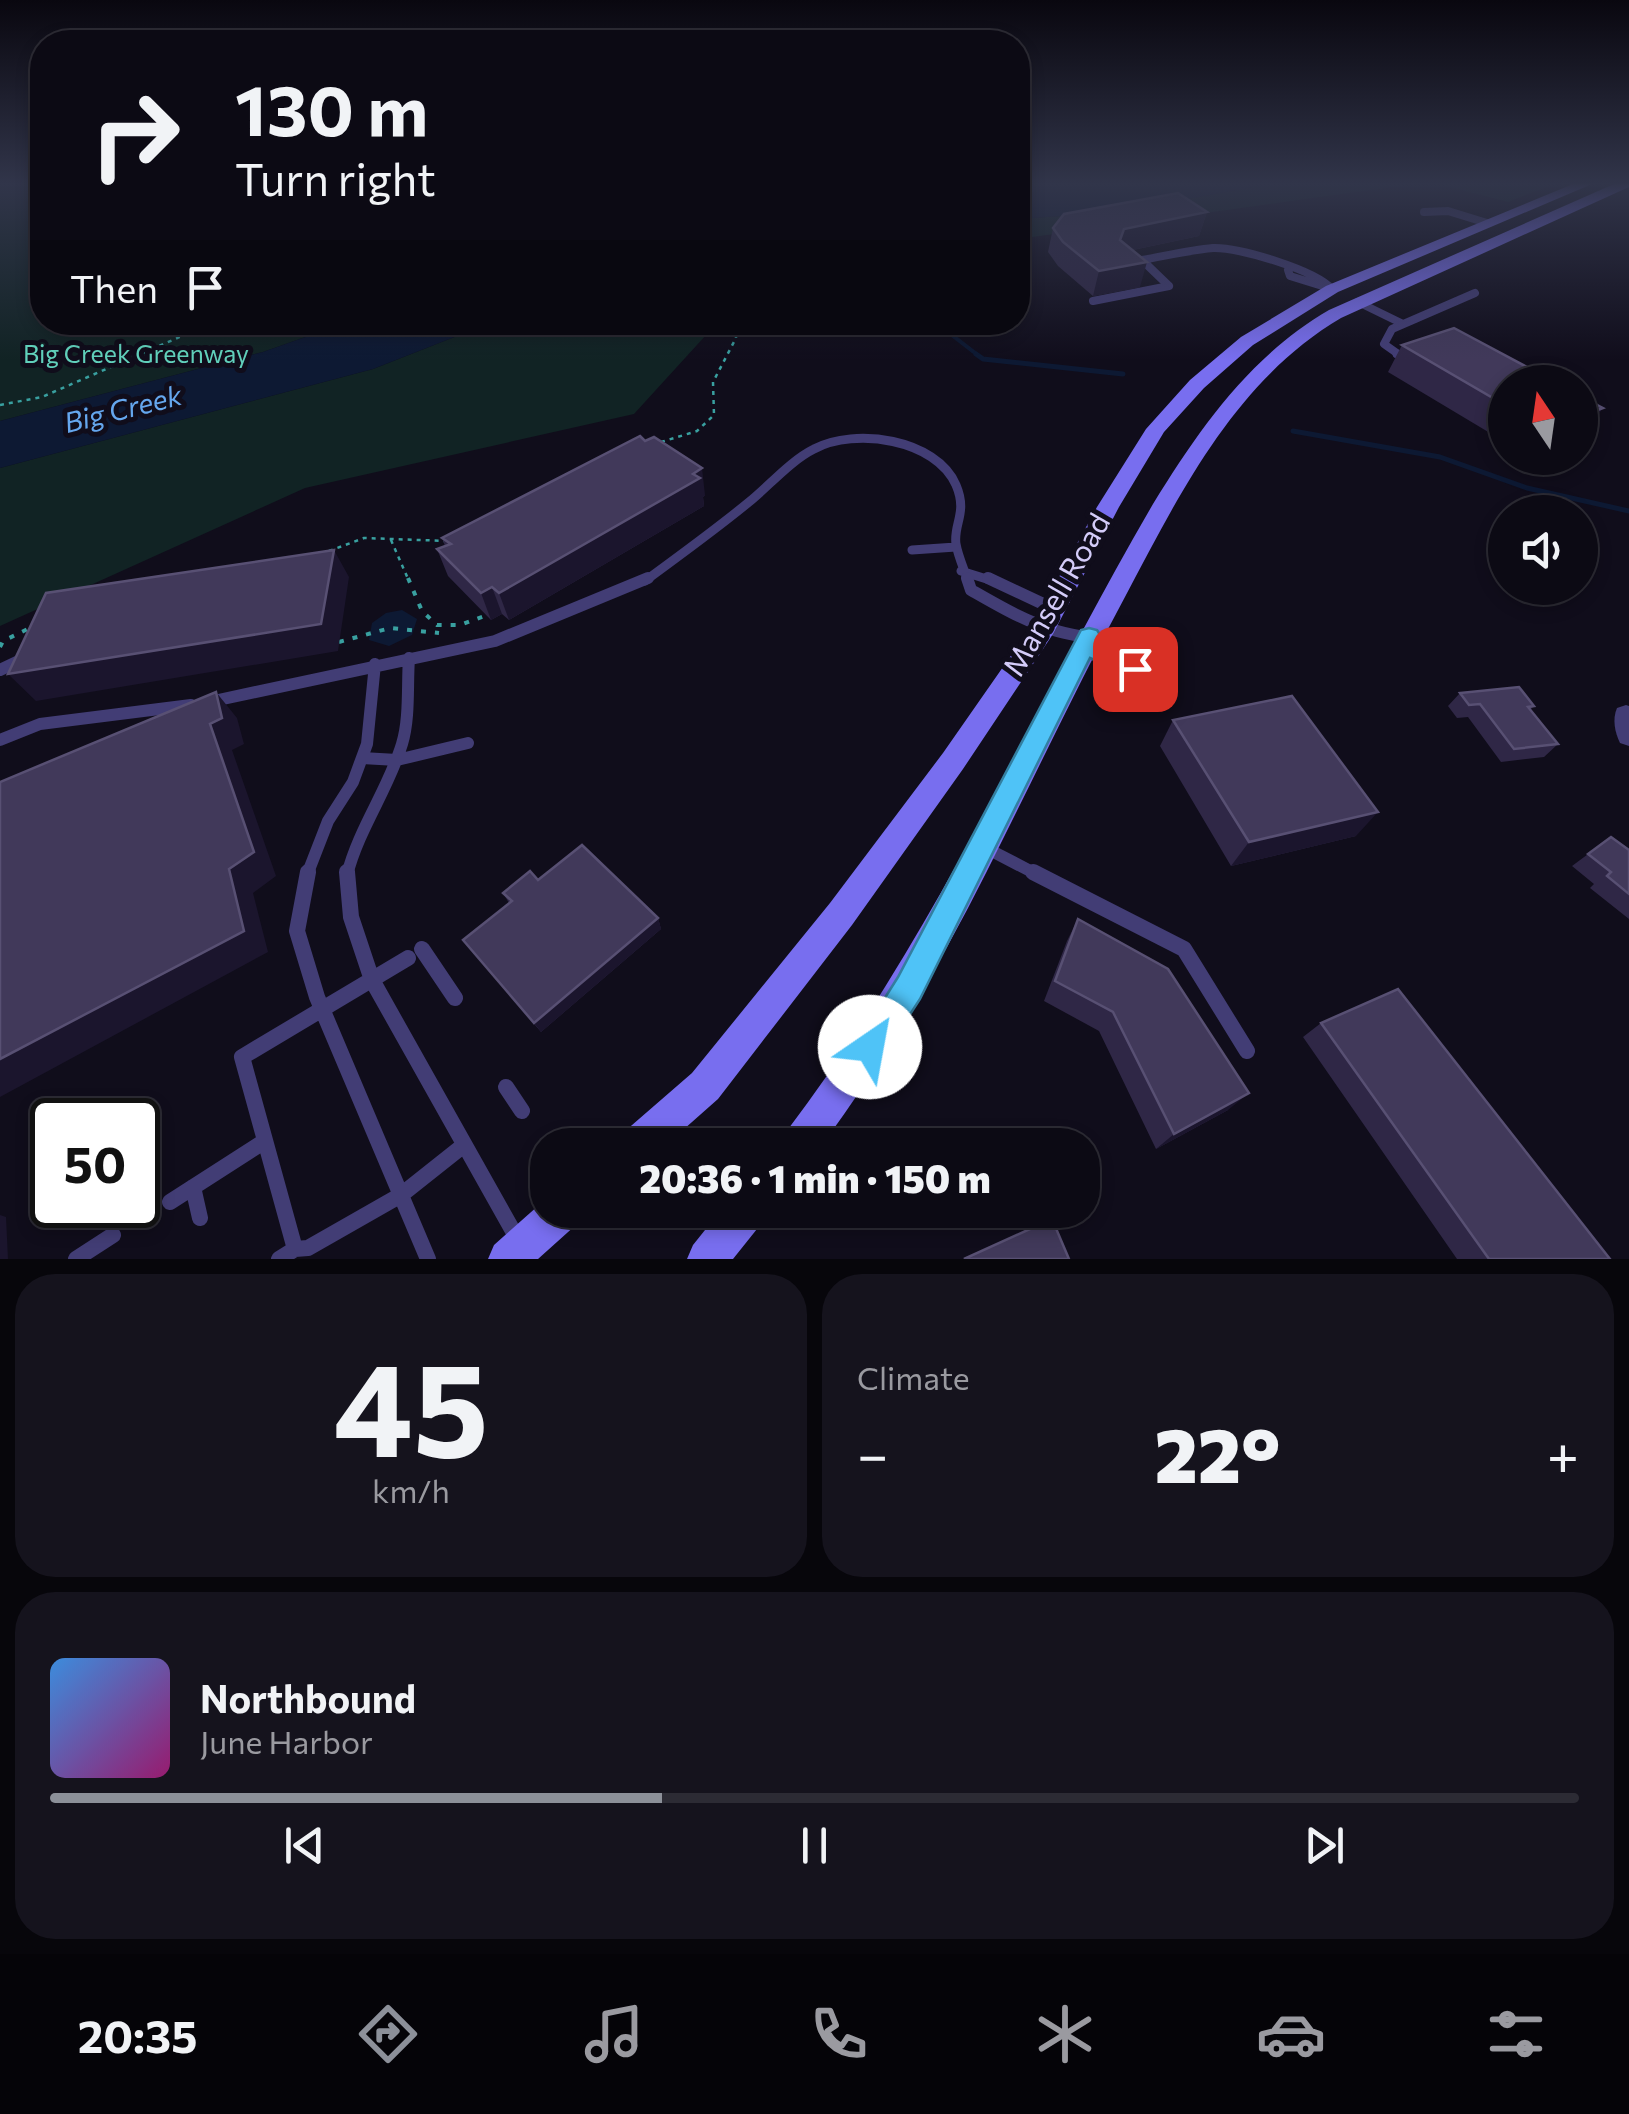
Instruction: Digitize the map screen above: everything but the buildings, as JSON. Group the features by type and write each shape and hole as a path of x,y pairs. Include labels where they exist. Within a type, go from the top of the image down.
{"main road":[{"name":"Mansell Road","path":"657,1128 705,1086 828,930 953,761 1049,618 1108,507 1156,429 1197,384 1247,341 1332,289 1439,243"},
{"name":"Mansell Road","path":"813,1128 909,988 1089,636 1202,440 1228,406 1303,334 1358,302 1492,243"},
{"path":"1332,289 1358,302"},
{"path":"518,1255 545,1228"},
{"path":"707,1259 732,1228"}],"lane":[{"path":"1092,301 1170,286 1142,260 1216,248 1234,250 1288,270 1290,276 1311,286 1332,289"},
{"path":"1410,362 1384,344 1392,329 1475,293"},
{"path":"1358,302 1400,323"},
{"path":"0,740 40,724 110,713 168,710 495,641 644,580 814,449 835,442 894,439 932,457 955,483 961,502 956,547 971,590 1089,636 1108,636 1145,649 1167,670 1135,669 1099,654 1089,636"},
{"path":"912,550 956,547"},
{"path":"962,571 988,578 1049,618"},
{"path":"410,658 404,739 390,781 366,820 347,873 351,917 372,980 464,1145 518,1255"},
{"path":"0,670 21,660"},
{"path":"376,664 367,744 353,782 328,821 303,896 297,932 321,1007 428,1259"},
{"path":"362,758 397,760 468,743"},
{"path":"984,847 1184,949 1247,1050"},
{"path":"454,998 415,953 242,1057 266,1141 287,1254 308,1248 401,1195 464,1145"},
{"path":"506,1087 522,1111"},
{"path":"170,1202 266,1141"},
{"path":"193,1187 200,1218"},
{"path":"78,1258 114,1235"}],"path":[{"path":"0,405 42,397 184,335"},
{"path":"653,443 685,436 709,424 714,415 713,382 736,335"},
{"path":"326,552 364,538 422,543 460,538"},
{"path":"391,540 422,611 437,625 460,625 489,617"},
{"path":"339,642 390,628 458,632 489,617"},
{"path":"0,646 38,625"}],"green space":[{"name":"Big Creek Greenway","path":"0,243 30,243 30,335 311,335 263,352 0,421"},
{"path":"459,335 706,335 634,414 305,488 0,626 0,468 373,369"}],"water":[{"name":"Big Creek","path":"311,335 459,335 373,369 0,468 0,421 263,352"},
{"path":"402,610 417,619 412,635 389,646 369,640 372,623 386,613"}],"waterway":[{"path":"952,335 979,356"},
{"path":"976,354 983,359 1123,374"},
{"path":"1293,431 1440,457 1527,488 1629,511"}],"route":[{"path":"870,1047 909,988 1089,636 1099,654 1135,669"}]}
